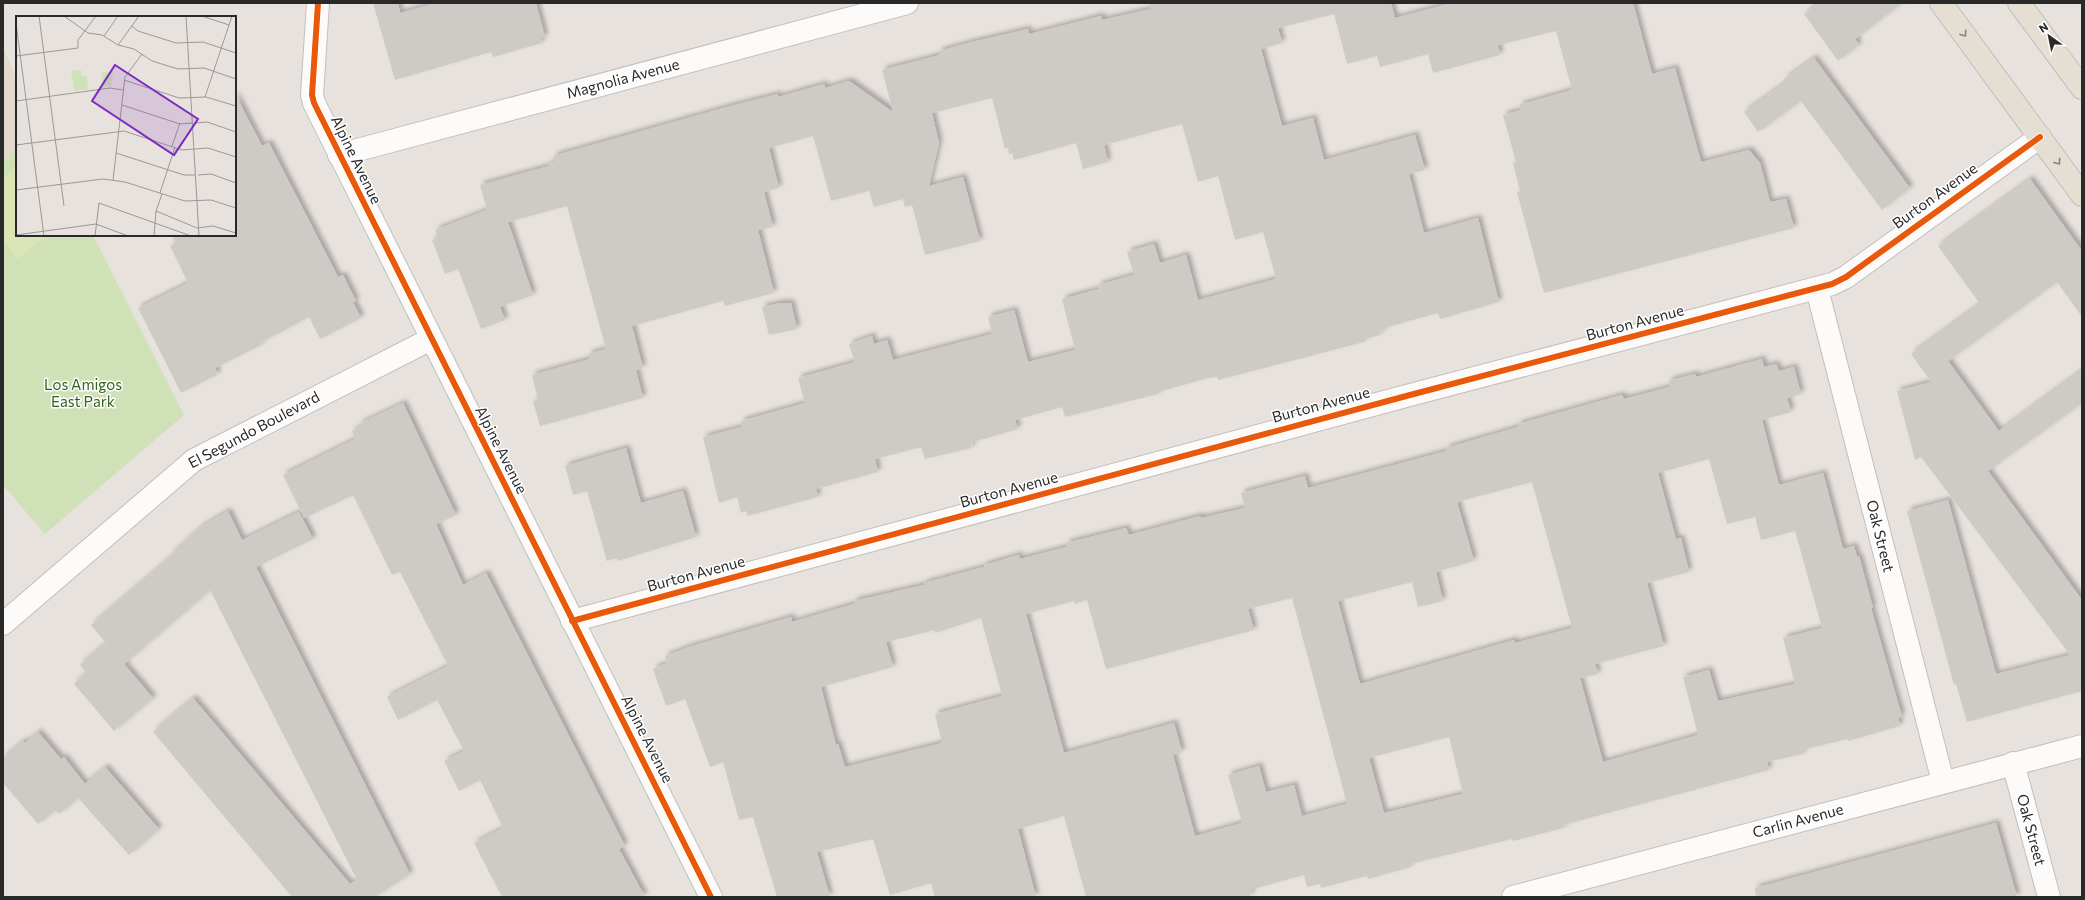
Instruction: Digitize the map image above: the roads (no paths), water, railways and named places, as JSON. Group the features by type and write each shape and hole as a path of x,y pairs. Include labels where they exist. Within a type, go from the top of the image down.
{"main road":[{"path":"1941,3 2082,195"},
{"path":"2020,3 2082,88"}],"street":[{"name":"Alpine Avenue","path":"318,3 312,95 339,155 711,897"},
{"name":"Magnolia Avenue","path":"339,155 907,3"},
{"name":"Burton Avenue","path":"572,621 1395,399 1817,289 1846,277 2040,137"},
{"name":"Oak Street","path":"1817,289 1944,782"},
{"name":"El Segundo Boulevard","path":"3,624 194,460 431,339"},
{"name":"Carlin Avenue","path":"1513,897 2013,763 2082,746"},
{"name":"Oak Street","path":"2013,763 2049,897"}],"park label":[{"name":"Los Amigos East Park","path":"83,394"}]}
